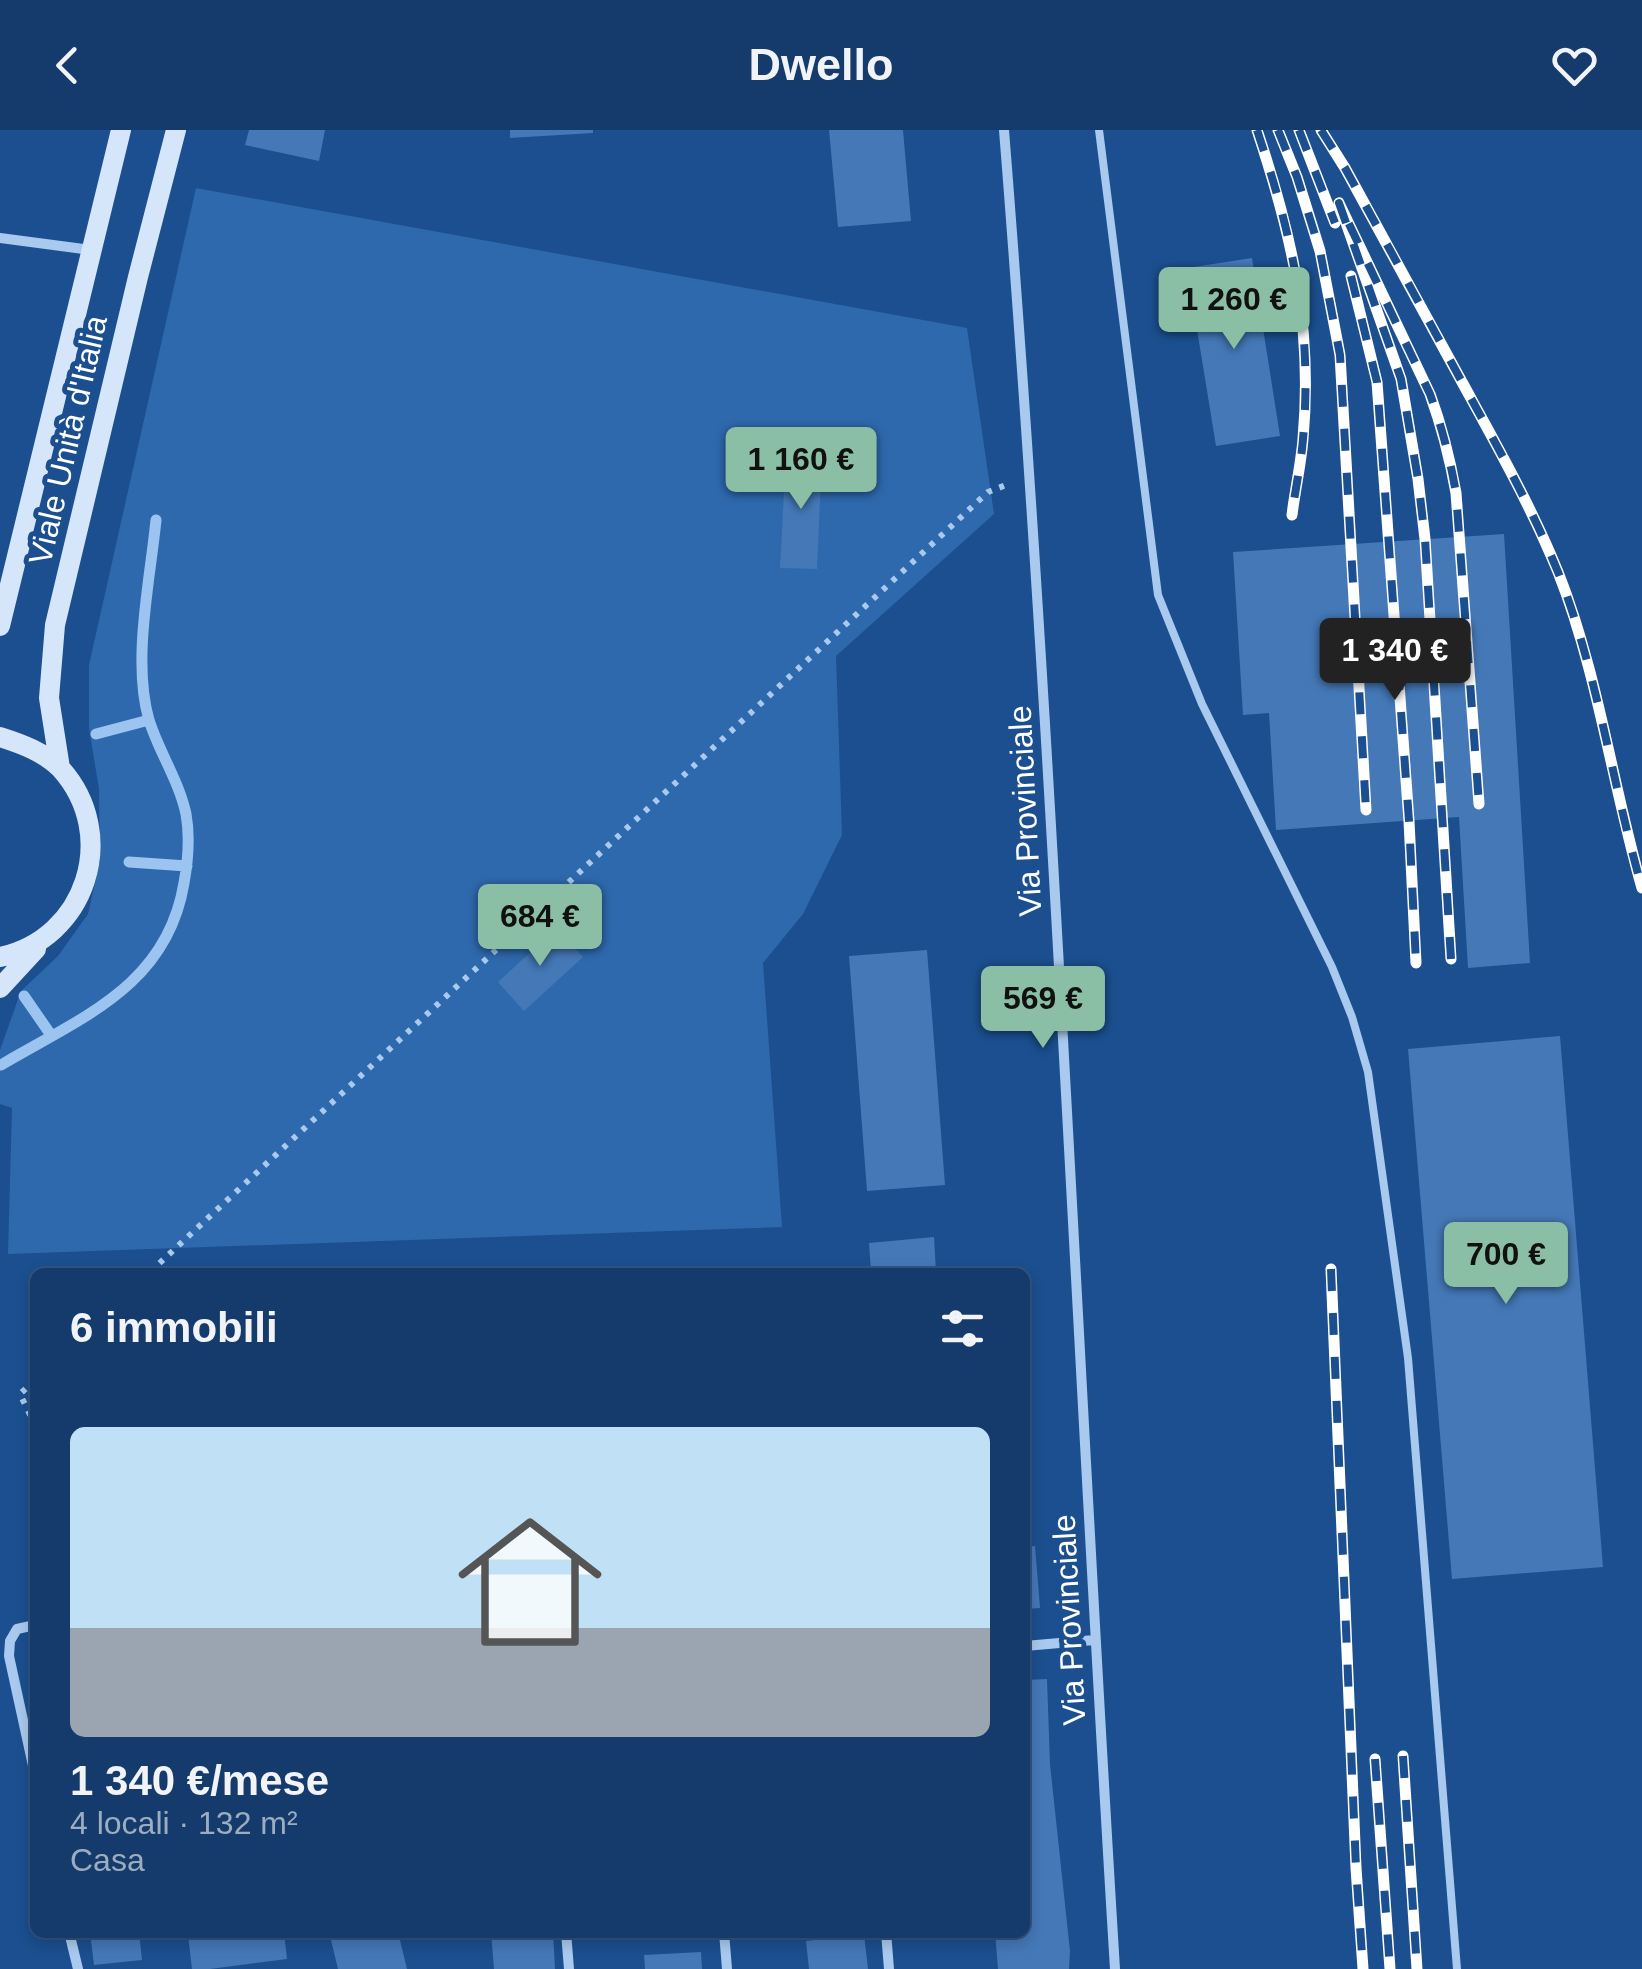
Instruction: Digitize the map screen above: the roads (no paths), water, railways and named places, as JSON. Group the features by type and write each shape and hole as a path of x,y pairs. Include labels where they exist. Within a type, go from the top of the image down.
{"main road":[{"name":"Viale Unità d'Italia","path":"0,626 121,130"},
{"name":"Viale Unità d'Italia","path":"60,768 49,698 55,625 176,130"},
{"name":"Viale Unità d'Italia","path":"0,737 28,745 60,768 82,800 91,836 88,873 74,907 0,988"},
{"name":"Viale Unità d'Italia","path":"0,957 19,953 50,935"}],"street":[{"name":"Via Provinciale","path":"1004,130 1030,475 1115,1969"},
{"path":"0,238 92,250"},
{"path":"30,1626 16,1629 10,1640 9,1656 30,1752"},
{"path":"1030,1646 1094,1640"},
{"path":"71,1938 78,1969"},
{"path":"566,1938 569,1969"},
{"path":"724,1938 727,1969"},
{"path":"886,1938 889,1969"}],"lane":[{"path":"1099,130 1158,596 1202,704 1332,967 1368,1072 1408,1358 1457,1969"}],"waterway":[{"path":"1,1065 116,995 160,948 175,918 187,866 187,822 179,790 149,720 142,672 156,520"},
{"path":"96,734 149,720"},
{"path":"129,862 187,866"},
{"path":"24,996 51,1035"}],"railway":[{"path":"1257,130 1290,244 1302,320 1305,398 1292,515"},
{"path":"1278,130 1320,251 1340,355 1366,810"},
{"path":"1299,130 1335,223"},
{"path":"1321,130 1500,452 1558,572 1584,649 1642,888"},
{"path":"1451,959 1418,479 1401,379 1339,203 1430,394 1448,455 1456,493 1479,804"},
{"path":"1351,276 1377,382 1416,963"},
{"path":"1331,1269 1363,1969"},
{"path":"1403,1756 1417,1969"},
{"path":"1375,1759 1390,1969"}]}
